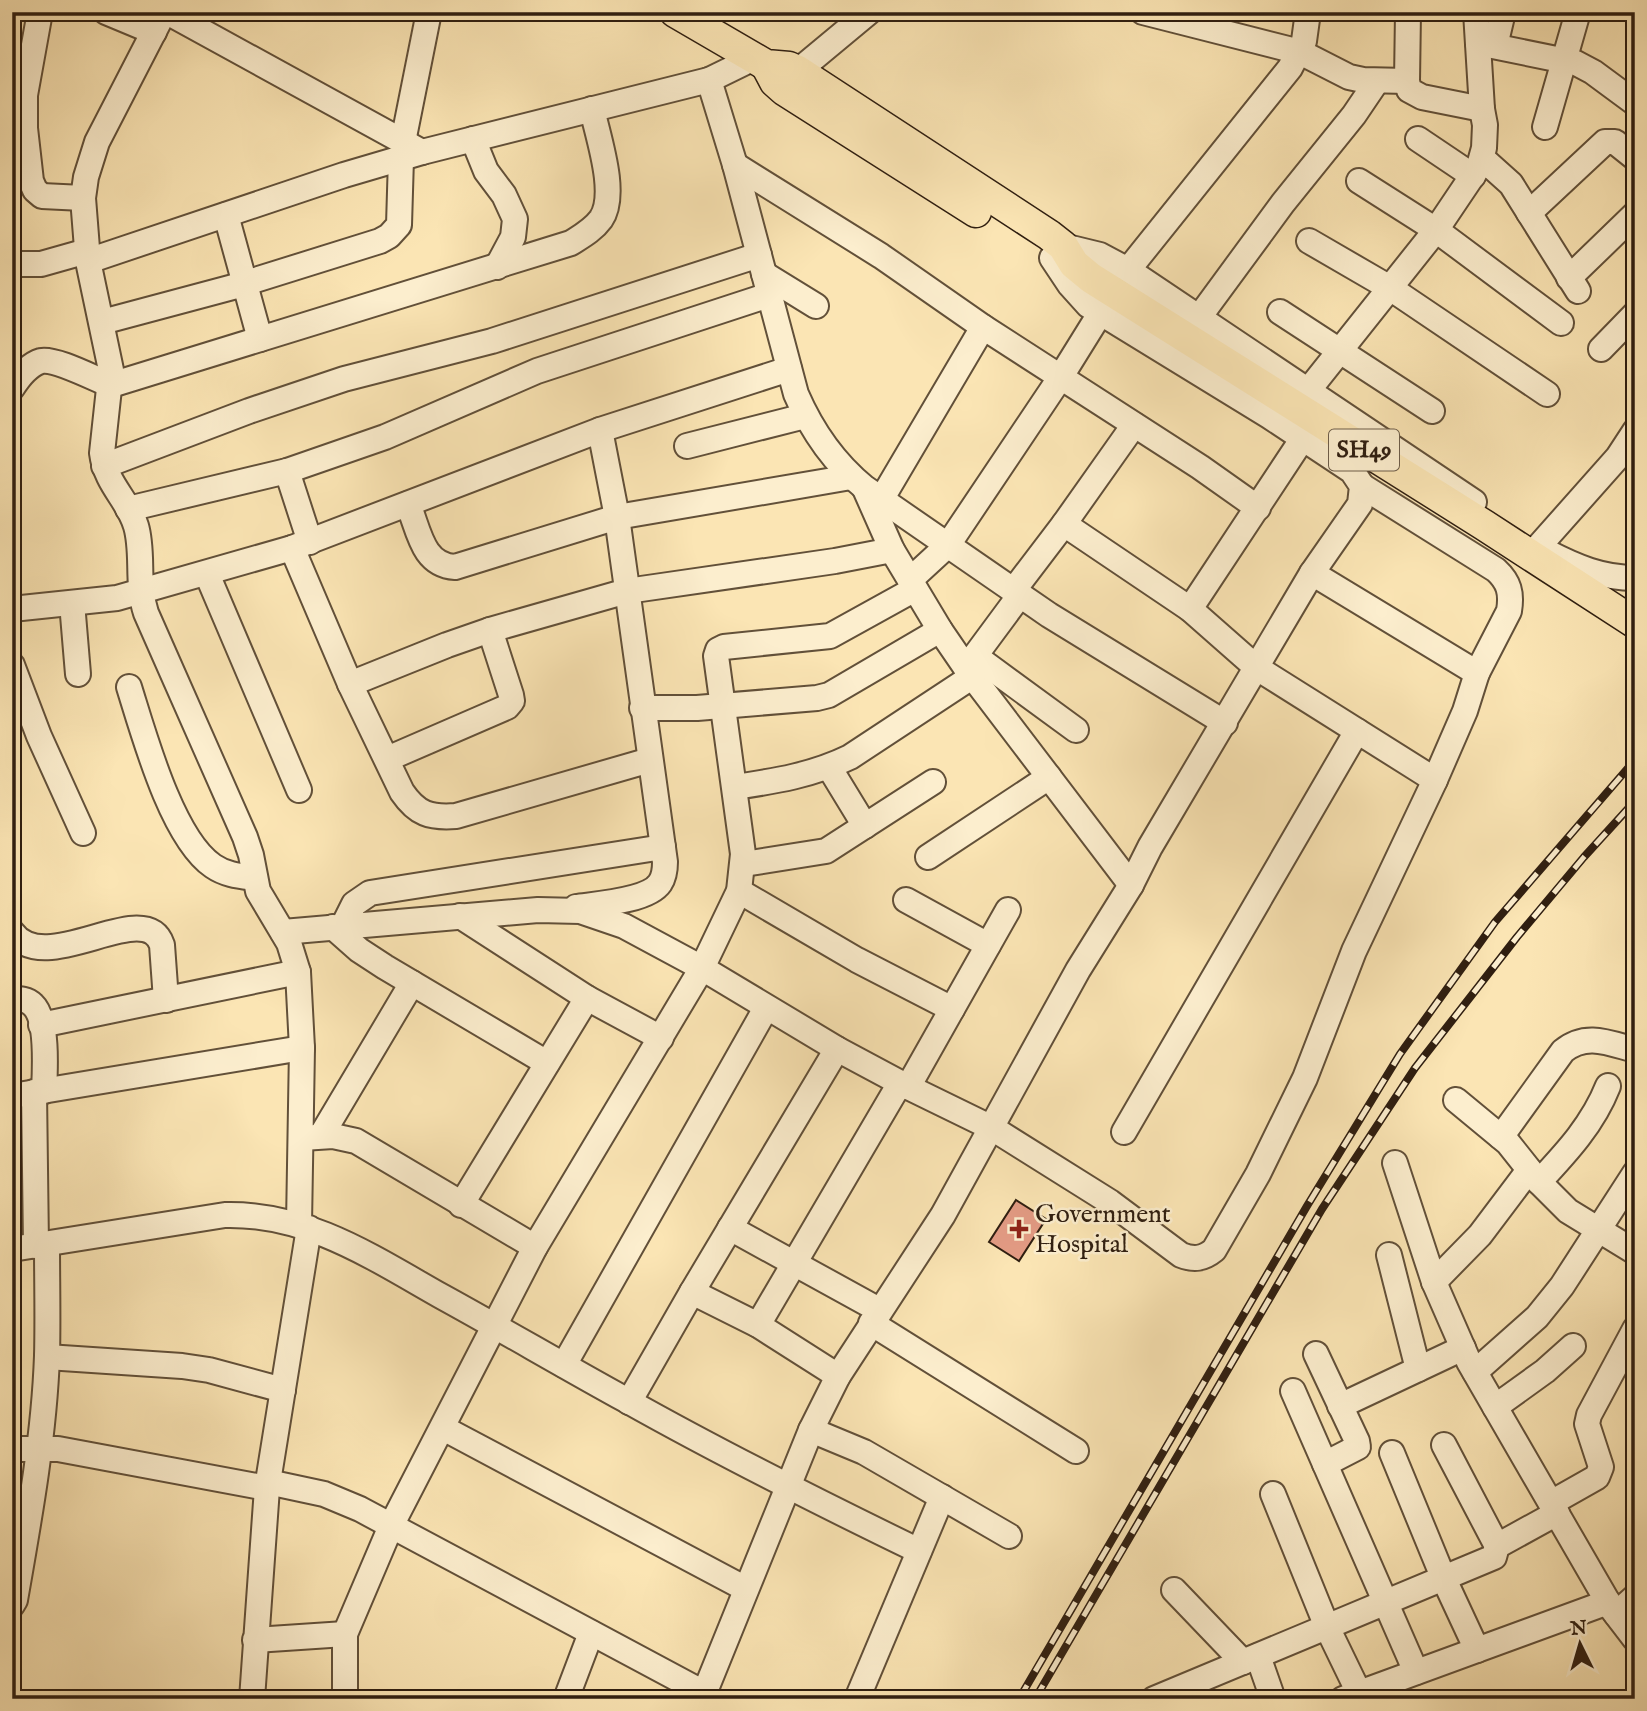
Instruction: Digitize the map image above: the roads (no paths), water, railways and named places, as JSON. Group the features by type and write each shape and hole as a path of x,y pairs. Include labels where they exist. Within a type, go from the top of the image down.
{"main road":[{"name":"SH49","path":"675,12 706,20 760,62 784,90 1070,262 1635,623"},
{"name":"SH49","path":"760,62 798,71 1070,262"}],"street":[{"path":"40,12 25,95 25,128 31,181 42,196 83,198"},
{"path":"106,12 161,19 409,151"},
{"path":"102,322 245,284 389,236 399,225 429,12"},
{"path":"798,71 869,12"},
{"path":"1143,12 1300,52 1349,77 1377,82 1407,81"},
{"path":"1128,270 1290,68 1304,41 1308,12"},
{"path":"1408,12 1409,89 1422,97 1482,109"},
{"path":"1476,12 1487,45"},
{"path":"1307,392 1436,230 1478,167 1485,125 1482,109 1487,45 1503,12"},
{"path":"1545,127 1578,12"},
{"path":"161,19 90,157 83,198 87,256 111,370 102,439 104,467 138,531 140,592 151,626 246,837 254,878 264,903 293,953 298,972 312,1137 304,1226 283,1390 267,1485 252,1699"},
{"path":"1487,45 1566,60 1593,72 1635,103"},
{"path":"12,264 41,264 87,256 226,215 409,151 473,139 709,80 760,62"},
{"path":"709,80 736,165 789,369 805,416 826,449 866,488 1017,593 1224,723"},
{"path":"1200,316 1377,82"},
{"path":"12,388 29,368 41,361 52,362 111,385 571,243 590,231 603,216 607,196 606,174 592,109"},
{"path":"473,139 486,172 504,195 515,219 513,237 497,267"},
{"path":"1418,139 1511,184 1574,284 1635,214"},
{"path":"1529,213 1605,142 1615,142 1635,158"},
{"path":"736,165 881,256 983,327 1258,508"},
{"path":"1359,181 1436,230 1561,323"},
{"path":"226,215 260,339"},
{"path":"1309,241 1390,288 1547,394"},
{"path":"560,910 605,918 702,968 837,1049 992,1128 1110,1202 1181,1255 1190,1259 1207,1256 1214,1250 1258,1174 1305,1078 1354,951 1435,780 1465,711 1477,673 1509,611 1511,600 1505,579 1496,569 1362,486 1352,471 1303,438 1088,304 1070,285 1070,262 1100,255 1128,270 1539,546 1586,571 1618,578 1635,578"},
{"path":"128,509 287,471 385,437 764,275"},
{"path":"104,467 249,411 344,379 764,275 816,306"},
{"path":"345,1699 345,1634 391,1526 535,1247 702,968 739,891 744,864 716,656 718,650 724,647 830,636 913,584 948,545 1101,312"},
{"path":"1280,312 1432,411"},
{"path":"1601,349 1635,314"},
{"path":"408,504 426,551 433,560 443,566 465,564 617,517 866,488 983,327"},
{"path":"12,609 108,599 140,592 301,545 600,430 789,369"},
{"path":"687,446 805,416"},
{"path":"735,787 805,775 850,757 971,667 1017,593 1134,425"},
{"path":"283,932 560,910 639,896 653,891 660,883 664,873 663,847 617,517 600,430"},
{"path":"1539,546 1618,457 1635,431"},
{"path":"1190,608 1303,438"},
{"path":"287,471 301,545 350,684 402,792 412,806 425,814 456,816 649,760"},
{"path":"12,1449 38,1448 324,1494 391,1526 703,1696 811,1430 838,1376 943,1214 1078,970 1131,885 1150,847 1312,573 1360,504 1362,486"},
{"path":"866,488 892,550 940,630 971,667 1049,777 1131,885"},
{"path":"1064,524 1190,608 1257,668 1435,780"},
{"path":"350,684 447,645 627,591 835,561 892,550"},
{"path":"1312,573 1477,673"},
{"path":"207,574 299,790"},
{"path":"72,603 78,674"},
{"path":"642,708 697,708 829,695 940,630"},
{"path":"387,760 507,707 512,702 490,631"},
{"path":"12,665 39,736 83,833"},
{"path":"971,667 1076,730"},
{"path":"129,687 154,767 190,843 205,860 223,872 254,878"},
{"path":"1124,1132 1357,731"},
{"path":"829,767 865,826"},
{"path":"928,857 1049,777"},
{"path":"744,864 826,851 933,782"},
{"path":"338,927 354,904 370,893 663,847"},
{"path":"739,891 857,960 952,1009"},
{"path":"906,900 988,944"},
{"path":"758,1325 952,1009 1008,910"},
{"path":"460,916 587,998 661,1038"},
{"path":"338,927 359,950 547,1063"},
{"path":"12,932 28,946 48,948 134,929 153,931 160,938 162,946 166,1000"},
{"path":"41,1025 298,972"},
{"path":"312,1137 412,983"},
{"path":"461,1205 587,998"},
{"path":"12,999 23,999 38,1011 45,1052 30,1093 32,1246 47,1357 38,1448 19,1534 15,1600 12,1605"},
{"path":"564,1365 766,1008"},
{"path":"1501,1137 1563,1051 1572,1043 1593,1039 1635,1050"},
{"path":"30,1093 303,1048"},
{"path":"629,1402 837,1049"},
{"path":"1434,1282 1534,1176 1574,1145 1600,1106 1608,1086"},
{"path":"1456,1100 1501,1137 1568,1212 1635,1252"},
{"path":"312,1137 345,1138 367,1147 535,1247"},
{"path":"1395,1163 1434,1282 1475,1372 1612,1608 1635,1639"},
{"path":"1475,1372 1537,1317 1562,1286 1635,1173"},
{"path":"32,1246 225,1215 251,1214 304,1226 371,1257 629,1402 788,1487 919,1551"},
{"path":"730,1228 796,1262 1076,1451"},
{"path":"1389,1255 1419,1369"},
{"path":"692,1292 758,1325 838,1376"},
{"path":"1154,1699 1494,1557 1497,1546 1600,1473 1601,1467 1587,1424 1589,1415 1635,1329"},
{"path":"1495,1406 1545,1371 1573,1346"},
{"path":"1340,1406 1463,1348"},
{"path":"1316,1354 1358,1447 1325,1464"},
{"path":"47,1357 182,1366 209,1370 283,1390"},
{"path":"1293,1391 1416,1672"},
{"path":"443,1428 746,1589"},
{"path":"811,1430 864,1452 1009,1536"},
{"path":"1444,1445 1497,1546"},
{"path":"1392,1453 1443,1577 1477,1650"},
{"path":"1273,1494 1327,1627 1351,1696 1477,1650 1612,1608 1635,1597"},
{"path":"857,1699 942,1497"},
{"path":"1174,1590 1250,1659 1273,1699"},
{"path":"566,1699 591,1633"},
{"path":"256,1640 345,1634"}],"railway":[{"path":"1019,1699 1307,1206 1400,1054 1495,922 1635,760"},
{"path":"1035,1699 1322,1209 1415,1068 1517,937 1635,801"}],"place":[{"name":"Government Hospital","path":"1019,1229"}]}
